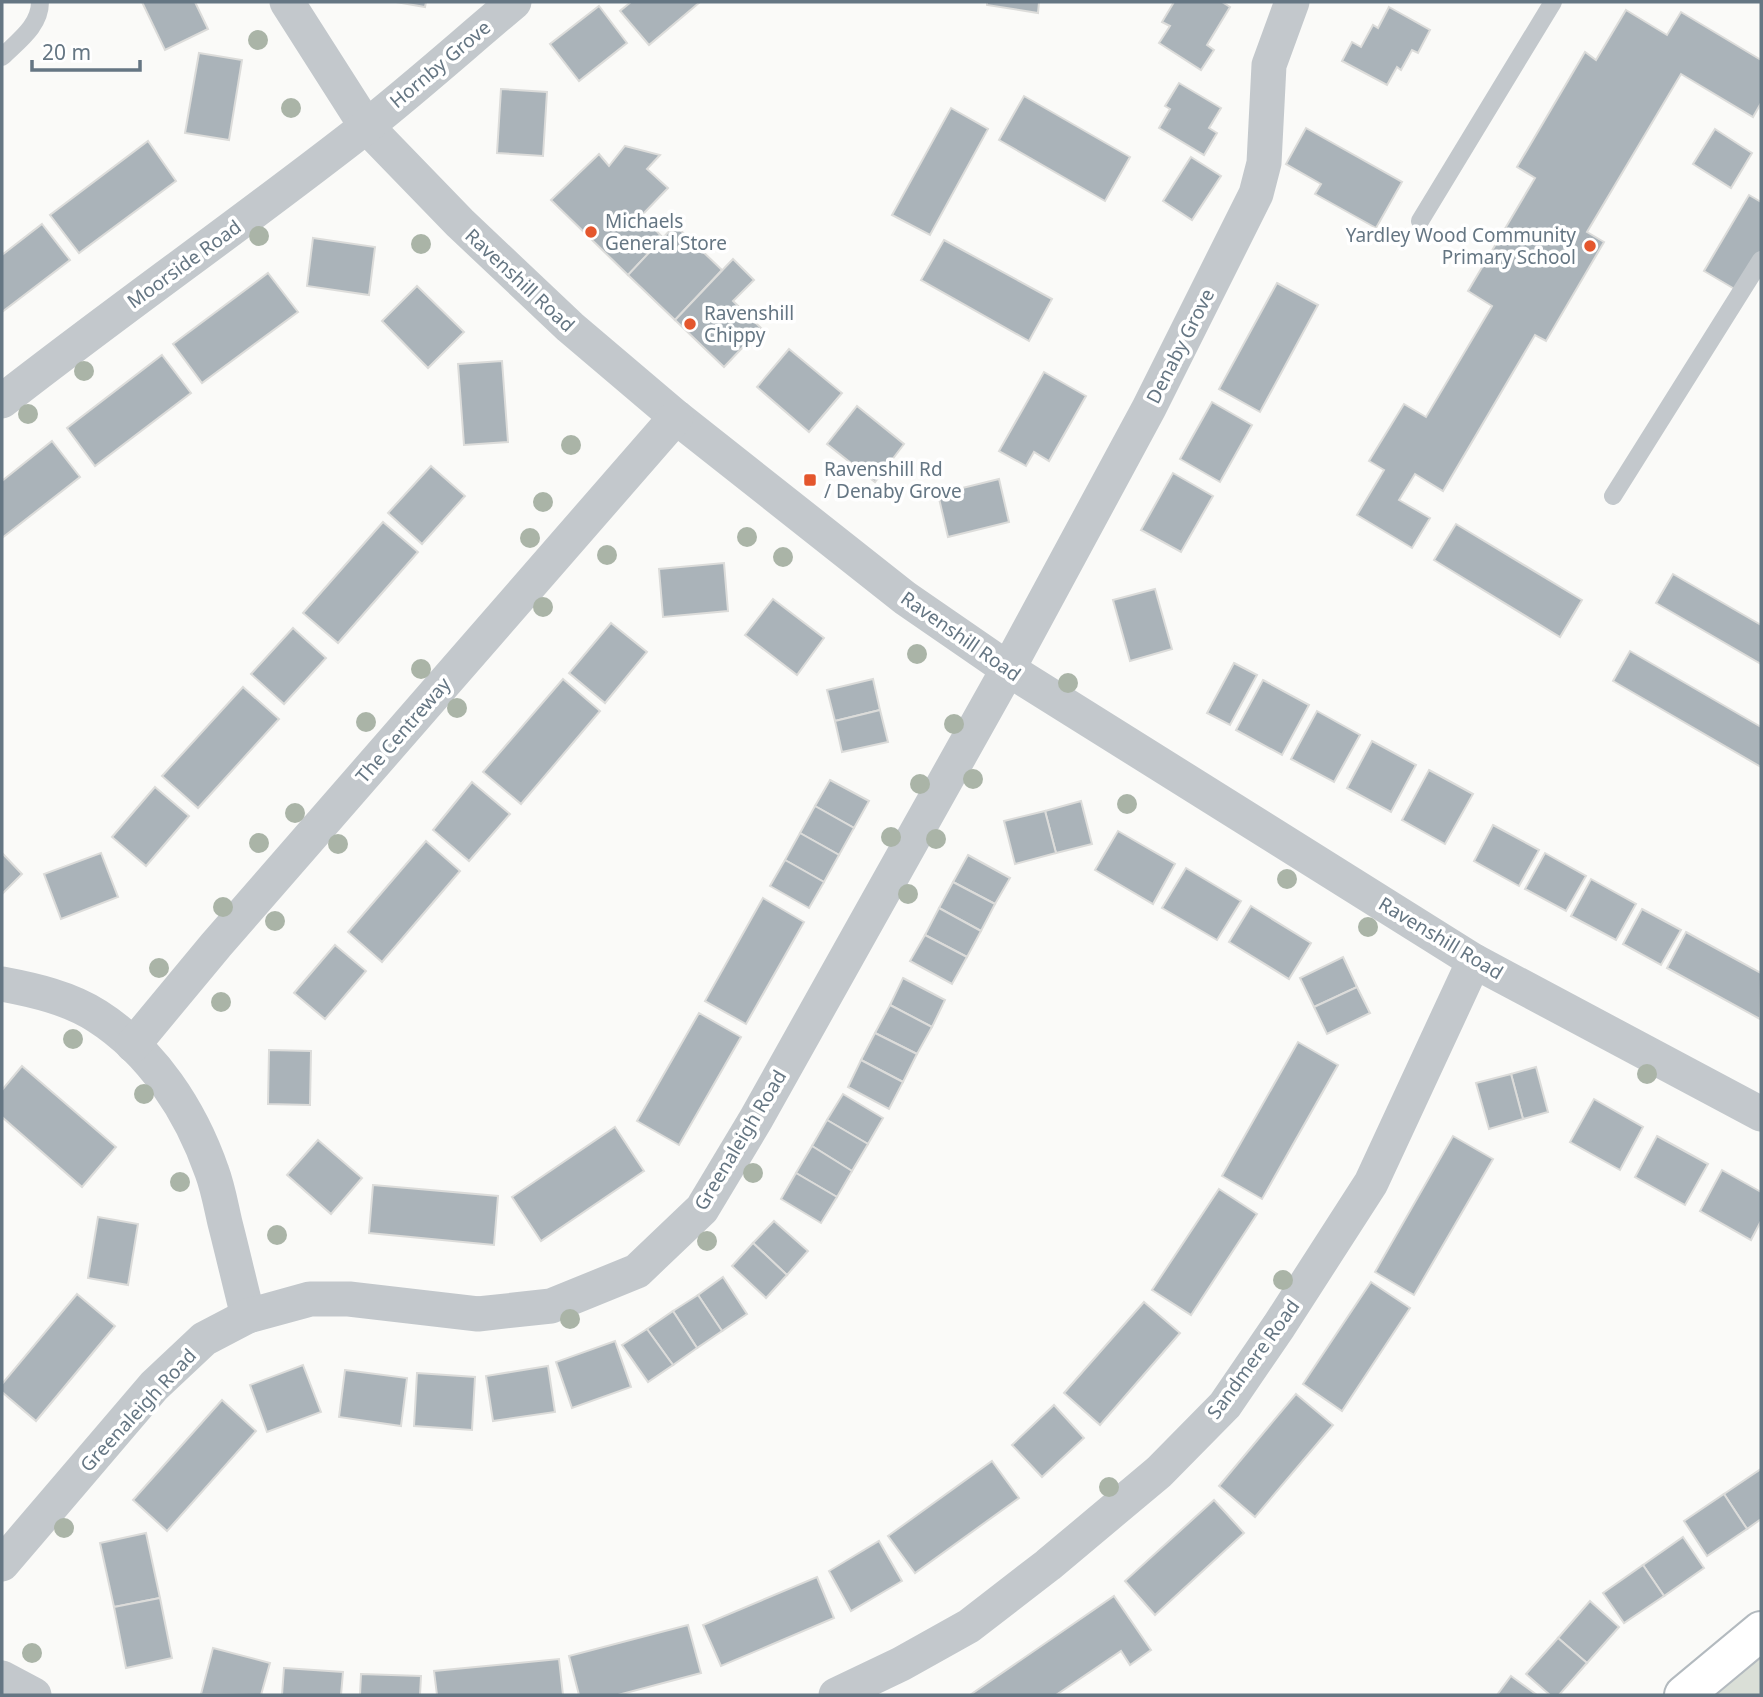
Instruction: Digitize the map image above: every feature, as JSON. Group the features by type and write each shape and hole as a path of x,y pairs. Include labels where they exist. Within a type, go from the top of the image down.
{"street":[{"name":"Ravenshill Road","path":"287,2 366,126 460,223 570,327 676,417 905,598 1008,669 1474,961 1761,1114"},
{"name":"Hornby Grove","path":"366,126 514,2"},
{"name":"Denaby Grove","path":"1008,669 1149,408 1256,194 1264,163 1269,65 1292,2"},
{"name":"Moorside Road","path":"2,401 107,319 243,221 366,126"},
{"name":"The Centreway","path":"133,1045 216,945 676,417"},
{"name":"Greenaleigh Road","path":"2,1564 154,1386 204,1339 248,1316 310,1299 349,1298 478,1314 551,1306 637,1271 702,1209 1008,669"},
{"name":"Sandmere Road","path":"836,1695 901,1664 969,1626 1048,1565 1158,1472 1225,1405 1371,1183 1474,961"},
{"path":"2,984 70,1003 97,1016 133,1045 170,1087 212,1172 248,1316"},
{"path":"1684,1695 1761,1630"},
{"path":"2,1678 34,1695"}],"lane":[{"path":"2,57 35,23 40,2"},
{"path":"1420,220 1553,2"},
{"path":"1613,496 1761,260"}],"shaded area":[{"path":"1761,1651 1761,1695 1710,1695"}],"building":[{"path":"142,2 195,2 208,29 165,50"},
{"path":"396,2 426,2 425,7"},
{"path":"631,2 700,2 649,45 620,11"},
{"path":"987,2 1039,2 1038,13 987,5"},
{"path":"1174,2 1222,2 1230,7 1207,45 1214,50 1201,70 1159,43 1170,26 1162,22"},
{"path":"599,6 627,43 579,81 550,44"},
{"path":"1389,7 1430,30 1418,53 1412,50 1401,70 1397,67 1387,85 1342,61 1352,42 1361,47 1373,25 1378,28"},
{"path":"1626,10 1667,35 1681,12 1761,60 1761,103 1753,117 1681,74 1587,232 1604,242 1546,341 1535,335 1443,491 1415,474 1399,500 1430,518 1412,548 1357,515 1384,470 1369,461 1404,404 1426,417 1492,306 1468,291 1535,178 1517,167 1585,52 1596,60"},
{"path":"199,53 242,60 229,140 185,133"},
{"path":"1179,83 1221,108 1209,128 1217,133 1204,155 1159,128 1170,109 1165,106"},
{"path":"501,89 547,92 543,156 497,153"},
{"path":"1024,96 1130,157 1105,201 999,140"},
{"path":"951,108 988,129 930,235 892,215"},
{"path":"1306,128 1402,182 1376,228 1315,194 1321,184 1286,164"},
{"path":"1715,129 1752,153 1731,188 1693,164"},
{"path":"148,141 176,181 79,253 50,215"},
{"path":"625,146 660,155 647,169 668,188 642,215 663,238 628,275 551,200 599,154 609,166"},
{"path":"1191,157 1221,176 1192,220 1163,201"},
{"path":"1749,195 1761,202 1761,251 1738,291 1704,271"},
{"path":"42,224 70,260 2,312 2,255"},
{"path":"675,225 722,270 675,320 628,275"},
{"path":"313,238 375,247 369,295 307,286"},
{"path":"944,240 1052,299 1029,341 921,280"},
{"path":"733,259 754,280 733,301 761,328 724,367 675,320"},
{"path":"268,273 298,312 202,383 173,344"},
{"path":"1277,283 1318,305 1260,412 1219,389"},
{"path":"417,286 464,332 428,368 382,321"},
{"path":"789,349 842,393 809,432 757,387"},
{"path":"162,355 191,393 95,466 67,428"},
{"path":"502,361 508,442 464,445 458,364"},
{"path":"1044,372 1086,396 1049,461 1034,452 1026,466 999,451"},
{"path":"1212,402 1252,425 1220,482 1180,459"},
{"path":"857,406 904,444 875,482 827,444"},
{"path":"52,441 80,477 2,538 2,481"},
{"path":"431,466 465,496 422,544 388,513"},
{"path":"1173,473 1213,496 1181,552 1141,530"},
{"path":"999,479 1009,522 948,537 938,494"},
{"path":"383,522 418,552 338,643 303,613"},
{"path":"1456,524 1582,600 1560,637 1434,560"},
{"path":"724,563 728,611 663,617 659,569"},
{"path":"1673,574 1761,625 1761,664 1656,603"},
{"path":"1155,589 1172,649 1130,661 1113,600"},
{"path":"773,599 824,638 797,675 745,635"},
{"path":"611,623 647,652 605,703 569,673"},
{"path":"293,628 326,658 284,704 251,674"},
{"path":"1630,651 1761,727 1761,767 1613,681"},
{"path":"1234,663 1257,675 1230,725 1207,713"},
{"path":"563,679 600,711 521,804 483,772"},
{"path":"873,679 880,710 835,721 827,690"},
{"path":"1263,680 1309,705 1282,755 1236,730"},
{"path":"243,687 279,719 198,808 162,776"},
{"path":"880,710 888,742 842,752 835,721"},
{"path":"1317,711 1360,735 1334,782 1291,759"},
{"path":"1372,741 1416,765 1391,812 1347,788"},
{"path":"1429,770 1473,794 1445,844 1402,820"},
{"path":"830,780 869,801 854,828 815,806"},
{"path":"472,782 510,814 469,861 433,830"},
{"path":"155,787 189,816 146,866 112,837"},
{"path":"1081,801 1092,844 1056,853 1045,811"},
{"path":"815,806 854,828 839,855 800,833"},
{"path":"1045,811 1056,853 1015,864 1004,821"},
{"path":"1493,825 1539,850 1519,886 1474,861"},
{"path":"1118,831 1175,864 1153,904 1095,870"},
{"path":"800,833 839,855 824,882 785,860"},
{"path":"426,841 460,871 382,962 348,932"},
{"path":"2,853 22,874 2,894"},
{"path":"101,853 118,897 61,919 44,874"},
{"path":"1545,853 1586,876 1566,911 1525,889"},
{"path":"968,855 1010,878 995,904 953,882"},
{"path":"785,860 824,882 809,908 770,886"},
{"path":"1186,868 1241,901 1217,940 1162,908"},
{"path":"1591,879 1636,904 1616,940 1571,916"},
{"path":"953,882 995,904 981,931 939,908"},
{"path":"763,898 804,922 746,1024 705,1001"},
{"path":"1251,906 1311,943 1289,979 1229,942"},
{"path":"939,908 981,931 967,957 925,935"},
{"path":"1642,909 1681,930 1661,965 1623,944"},
{"path":"1686,932 1761,973 1760,1019 1667,968"},
{"path":"925,935 967,957 952,984 910,961"},
{"path":"335,945 366,971 325,1019 294,993"},
{"path":"1343,957 1357,987 1314,1007 1300,978"},
{"path":"903,978 945,1000 932,1027 890,1005"},
{"path":"1357,987 1370,1013 1327,1034 1314,1007"},
{"path":"890,1005 932,1027 917,1054 875,1033"},
{"path":"699,1013 741,1037 679,1145 637,1121"},
{"path":"875,1033 917,1054 903,1082 861,1060"},
{"path":"1298,1042 1338,1065 1262,1199 1222,1176"},
{"path":"269,1050 311,1051 310,1105 268,1104"},
{"path":"861,1060 903,1082 889,1109 848,1087"},
{"path":"22,1066 116,1147 82,1187 2,1117 2,1090"},
{"path":"1536,1067 1548,1112 1523,1119 1511,1074"},
{"path":"1511,1074 1523,1119 1489,1129 1476,1083"},
{"path":"843,1094 883,1118 868,1144 827,1120"},
{"path":"1594,1099 1643,1127 1620,1170 1570,1142"},
{"path":"827,1120 868,1144 852,1171 812,1146"},
{"path":"615,1127 644,1171 541,1241 512,1197"},
{"path":"1453,1136 1493,1159 1414,1295 1375,1272"},
{"path":"1657,1136 1708,1164 1685,1205 1635,1177"},
{"path":"318,1140 362,1178 331,1214 287,1175"},
{"path":"812,1146 852,1171 837,1197 796,1173"},
{"path":"1722,1170 1761,1192 1761,1221 1751,1240 1700,1211"},
{"path":"796,1173 837,1197 821,1223 781,1199"},
{"path":"373,1185 498,1196 494,1245 369,1233"},
{"path":"1219,1189 1257,1214 1191,1315 1152,1290"},
{"path":"98,1217 138,1224 128,1285 88,1278"},
{"path":"774,1221 808,1251 787,1275 753,1243"},
{"path":"753,1243 787,1275 766,1298 732,1266"},
{"path":"723,1277 747,1314 722,1331 698,1295"},
{"path":"1371,1282 1410,1308 1342,1411 1303,1384"},
{"path":"77,1294 115,1326 36,1421 2,1392 2,1384"},
{"path":"698,1295 722,1331 697,1348 673,1311"},
{"path":"1144,1302 1180,1333 1100,1425 1064,1393"},
{"path":"673,1311 697,1348 673,1365 647,1329"},
{"path":"647,1329 673,1365 648,1382 622,1345"},
{"path":"615,1341 631,1387 572,1408 556,1362"},
{"path":"303,1365 321,1412 267,1432 250,1385"},
{"path":"548,1366 555,1412 493,1421 486,1376"},
{"path":"345,1370 407,1378 401,1426 339,1417"},
{"path":"417,1373 475,1377 472,1430 414,1426"},
{"path":"1296,1394 1333,1425 1255,1517 1219,1486"},
{"path":"222,1400 256,1431 167,1531 133,1500"},
{"path":"1054,1405 1084,1438 1042,1477 1012,1445"},
{"path":"992,1461 1019,1498 915,1573 888,1536"},
{"path":"1761,1469 1761,1519 1747,1529 1724,1494"},
{"path":"1724,1494 1747,1529 1707,1556 1684,1521"},
{"path":"1214,1500 1244,1533 1155,1615 1125,1581"},
{"path":"146,1533 160,1598 114,1607 100,1543"},
{"path":"1683,1537 1704,1568 1664,1596 1643,1565"},
{"path":"879,1541 902,1581 851,1611 829,1571"},
{"path":"1643,1565 1664,1596 1624,1623 1603,1593"},
{"path":"817,1577 834,1618 721,1666 703,1625"},
{"path":"1114,1596 1151,1650 1130,1665 1121,1651 1056,1695 970,1695"},
{"path":"160,1598 172,1658 126,1668 114,1607"},
{"path":"1590,1601 1619,1627 1587,1663 1558,1638"},
{"path":"688,1625 701,1673 618,1695 579,1695 569,1656"},
{"path":"1558,1638 1587,1663 1559,1695 1550,1695 1526,1674"},
{"path":"213,1648 270,1663 261,1695 201,1694"},
{"path":"559,1659 563,1695 437,1695 434,1671"},
{"path":"284,1668 343,1672 341,1695 282,1695"},
{"path":"361,1674 421,1676 420,1695 360,1695"},
{"path":"1511,1676 1537,1695 1497,1695"}],"place":[{"name":"Michaels General Store","path":"591,232"},
{"name":"Yardley Wood Community Primary School","path":"1590,246"},
{"name":"Ravenshill Chippy","path":"690,324"},
{"name":"Ravenshill Rd / Denaby Grove","path":"810,480"}]}
